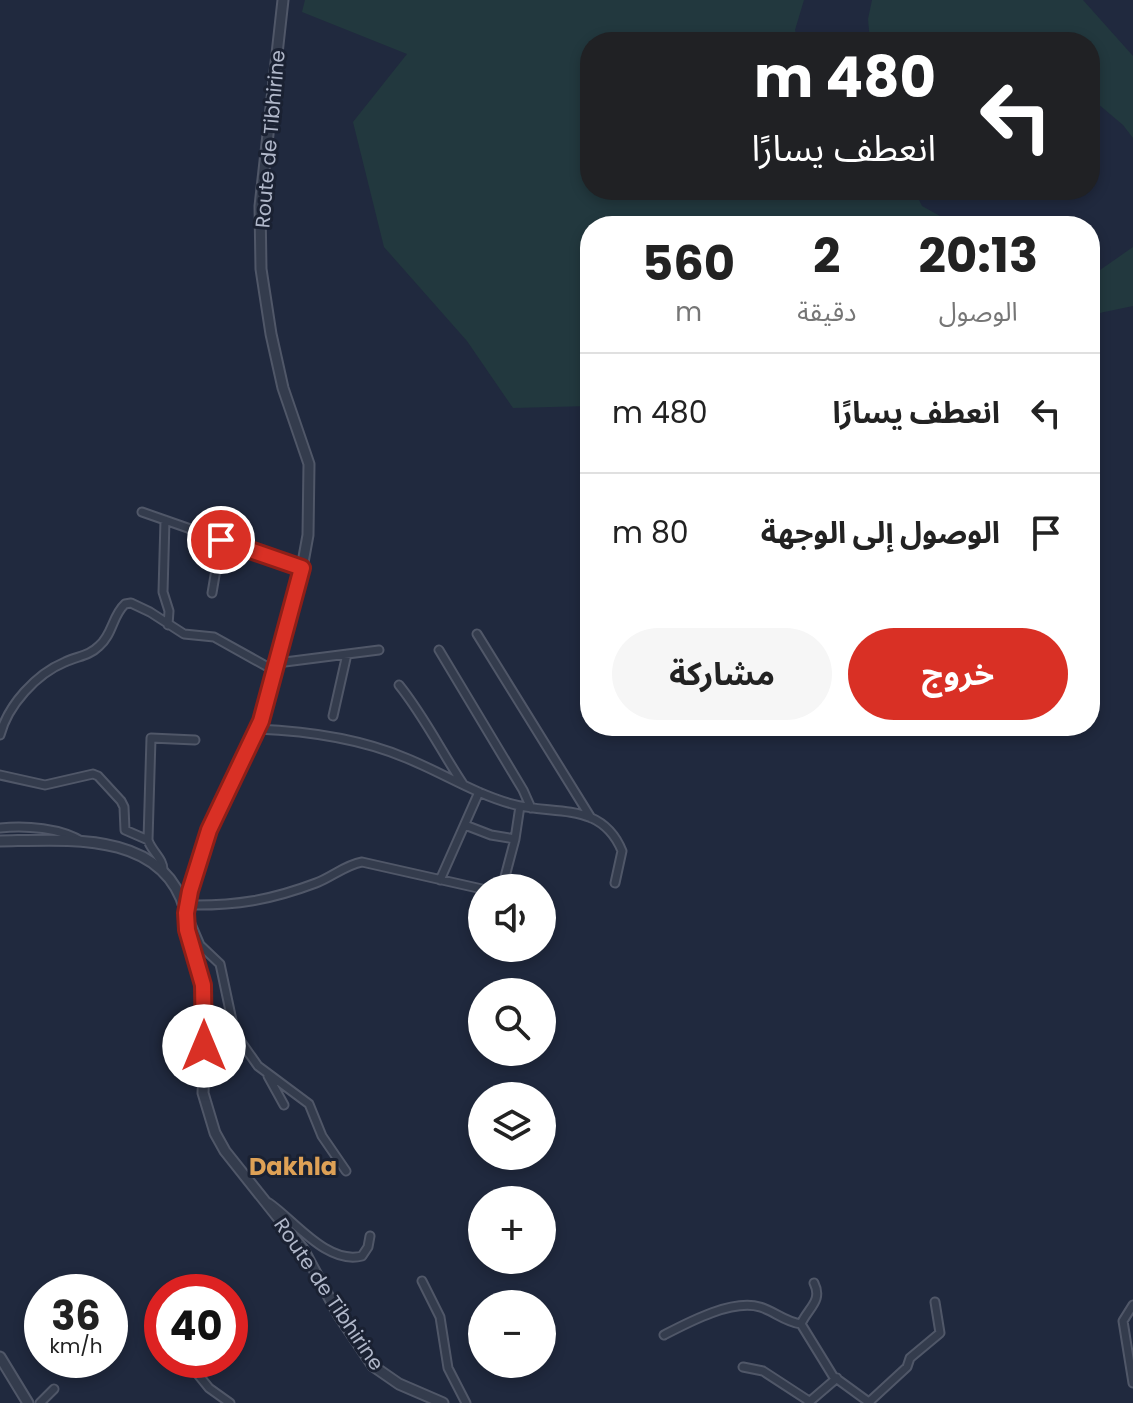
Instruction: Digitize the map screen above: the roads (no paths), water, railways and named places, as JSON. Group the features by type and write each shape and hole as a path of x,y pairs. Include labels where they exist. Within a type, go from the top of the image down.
{"street":[{"name":"Route de Tibhirine","path":"283,0 260,206 261,269 283,388 309,464 308,535 276,667 257,729 209,830 187,909 187,930 203,985 206,1023 203,1093 215,1133 225,1151 303,1249 338,1314 373,1366 399,1384 443,1403"},
{"path":"142,512 302,568"},
{"path":"165,520 163,592 169,611 168,625"},
{"path":"212,593 221,540"},
{"path":"0,735 9,711 42,676 66,661 91,654 103,643 110,635 116,614 125,604 140,607 184,634 214,637 276,667 379,650"},
{"path":"477,634 591,818"},
{"path":"439,650 531,808"},
{"path":"333,716 347,654"},
{"path":"399,685 421,712 463,784"},
{"path":"257,729 289,730 368,744 479,792 520,806 564,809 591,818 609,829 622,851 615,883"},
{"path":"163,871 163,863 150,848 148,840 151,738 195,740"},
{"path":"0,775 45,785 93,774 98,776 124,807 125,830 148,840"},
{"path":"440,880 479,792"},
{"path":"506,874 520,806"},
{"path":"465,825 491,835 515,839"},
{"path":"0,828 23,827 71,834 86,844"},
{"path":"0,841 118,846 145,856 163,871 181,896 200,945 220,964 233,1025 241,1042 258,1066 309,1104 322,1136 346,1171"},
{"path":"187,909 259,901 317,882 362,862 468,886"},
{"path":"266,1073 284,1105"},
{"path":"266,1201 284,1213 304,1235 331,1251 352,1258 362,1256 370,1236"},
{"path":"422,1281 440,1317 448,1368 466,1403"},
{"path":"801,1324 818,1299 814,1283"},
{"path":"801,1324 825,1365 837,1378 870,1402 907,1367 910,1358 940,1333 935,1302"},
{"path":"1133,1305 1123,1321 1133,1383"},
{"path":"664,1335 693,1319 727,1309 753,1306 764,1308 791,1323 801,1324"},
{"path":"0,1357 28,1403"},
{"path":"743,1367 763,1371 808,1402 837,1378"},
{"path":"201,1378 230,1403"},
{"path":"40,1403 54,1389"}],"district":[{"name":"Dakhla","path":"293,1166"}]}
